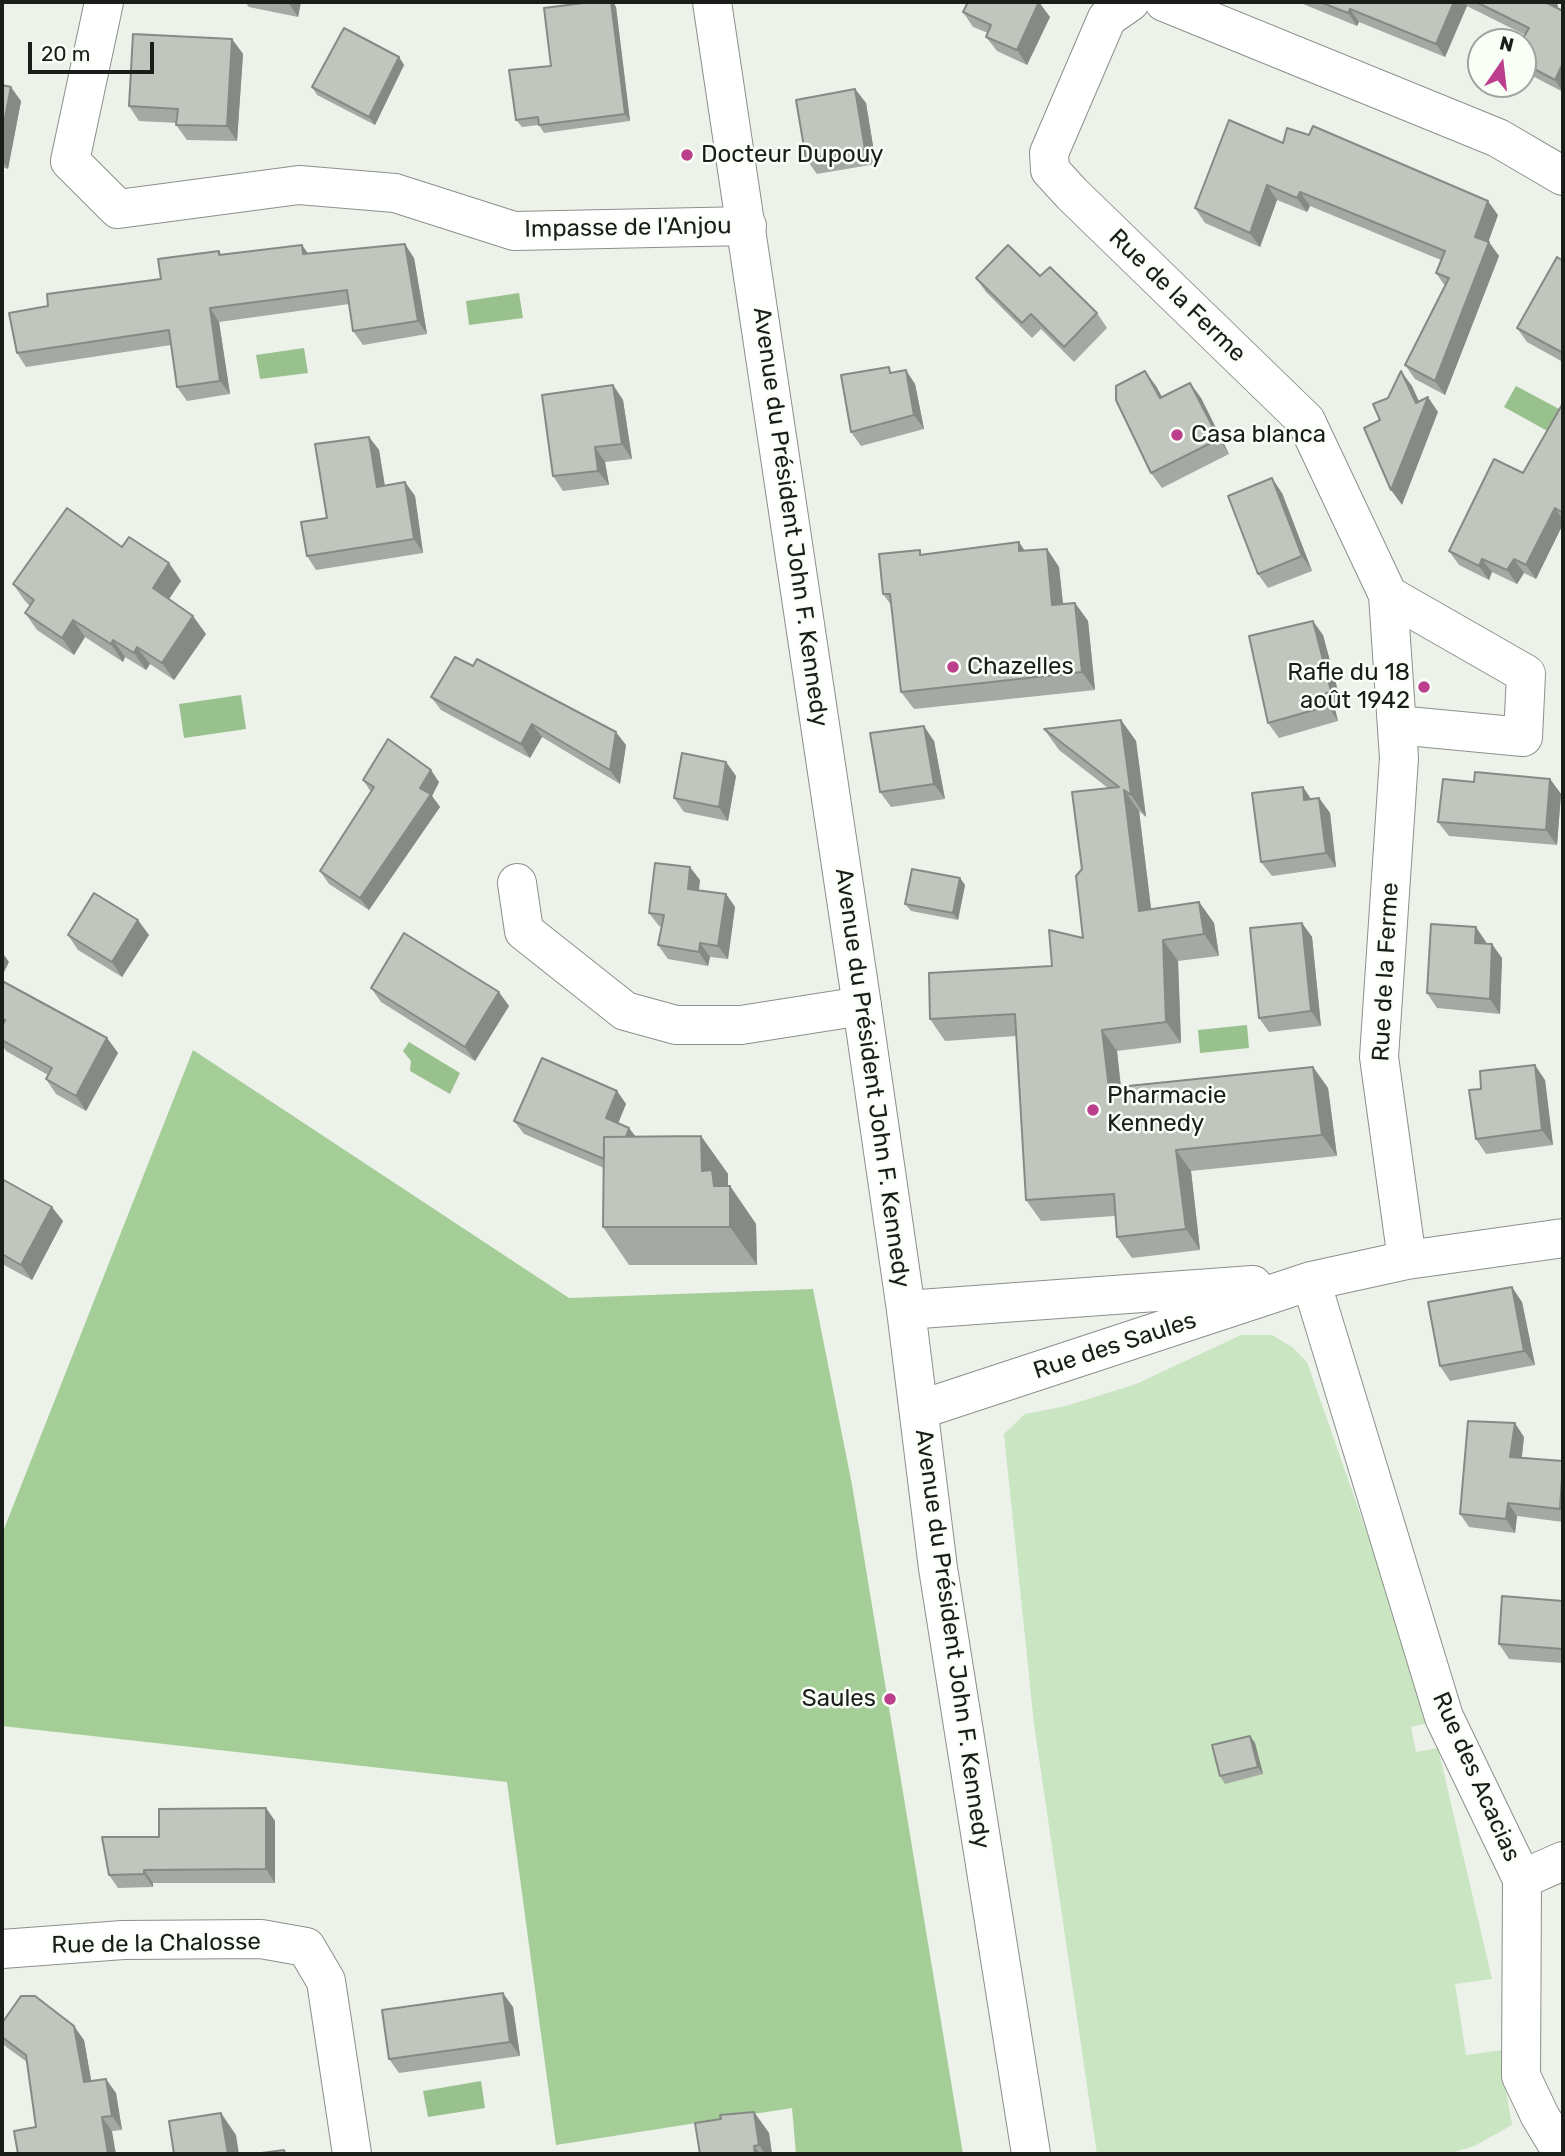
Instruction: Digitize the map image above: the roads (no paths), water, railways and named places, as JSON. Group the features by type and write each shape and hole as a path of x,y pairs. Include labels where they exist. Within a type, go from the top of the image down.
{"street":[{"name":"Impasse de l'Anjou","path":"104,2 70,161 117,209 299,185 395,192 514,231 747,226"},
{"name":"Avenue du Président John F. Kennedy","path":"712,2 906,1310 938,1567 1031,2154"},
{"name":"Rue de la Ferme","path":"1130,2 1107,18 1049,153 1050,170 1306,421 1388,595 1399,758 1378,1057 1407,1260"},
{"path":"1164,2 1218,12 1498,138 1563,176"},
{"path":"1388,595 1526,674 1523,737 1397,725"},
{"path":"517,883 524,931 625,1011 676,1026 741,1025 862,1006"},
{"name":"Rue des Saules","path":"919,1410 1311,1281 1407,1260 1563,1238"},
{"name":"Rue des Saules","path":"906,1310 1311,1281"},
{"name":"Rue des Acacias","path":"1311,1281 1444,1717 1522,1879 1521,2076 1540,2116 1563,2154"},
{"path":"1522,1879 1563,1861"},
{"name":"Rue de la Chalosse","path":"2,1949 123,1940 261,1939 306,1947 326,1982 352,2154"}],"place":[{"name":"Docteur Dupouy","path":"687,155"},
{"name":"Casa blanca","path":"1177,435"},
{"name":"Chazelles","path":"953,667"},
{"name":"Rafle du 18 août 1942","path":"1424,687"},
{"name":"Pharmacie Kennedy","path":"1093,1110"},
{"name":"Saules","path":"890,1699"}]}
